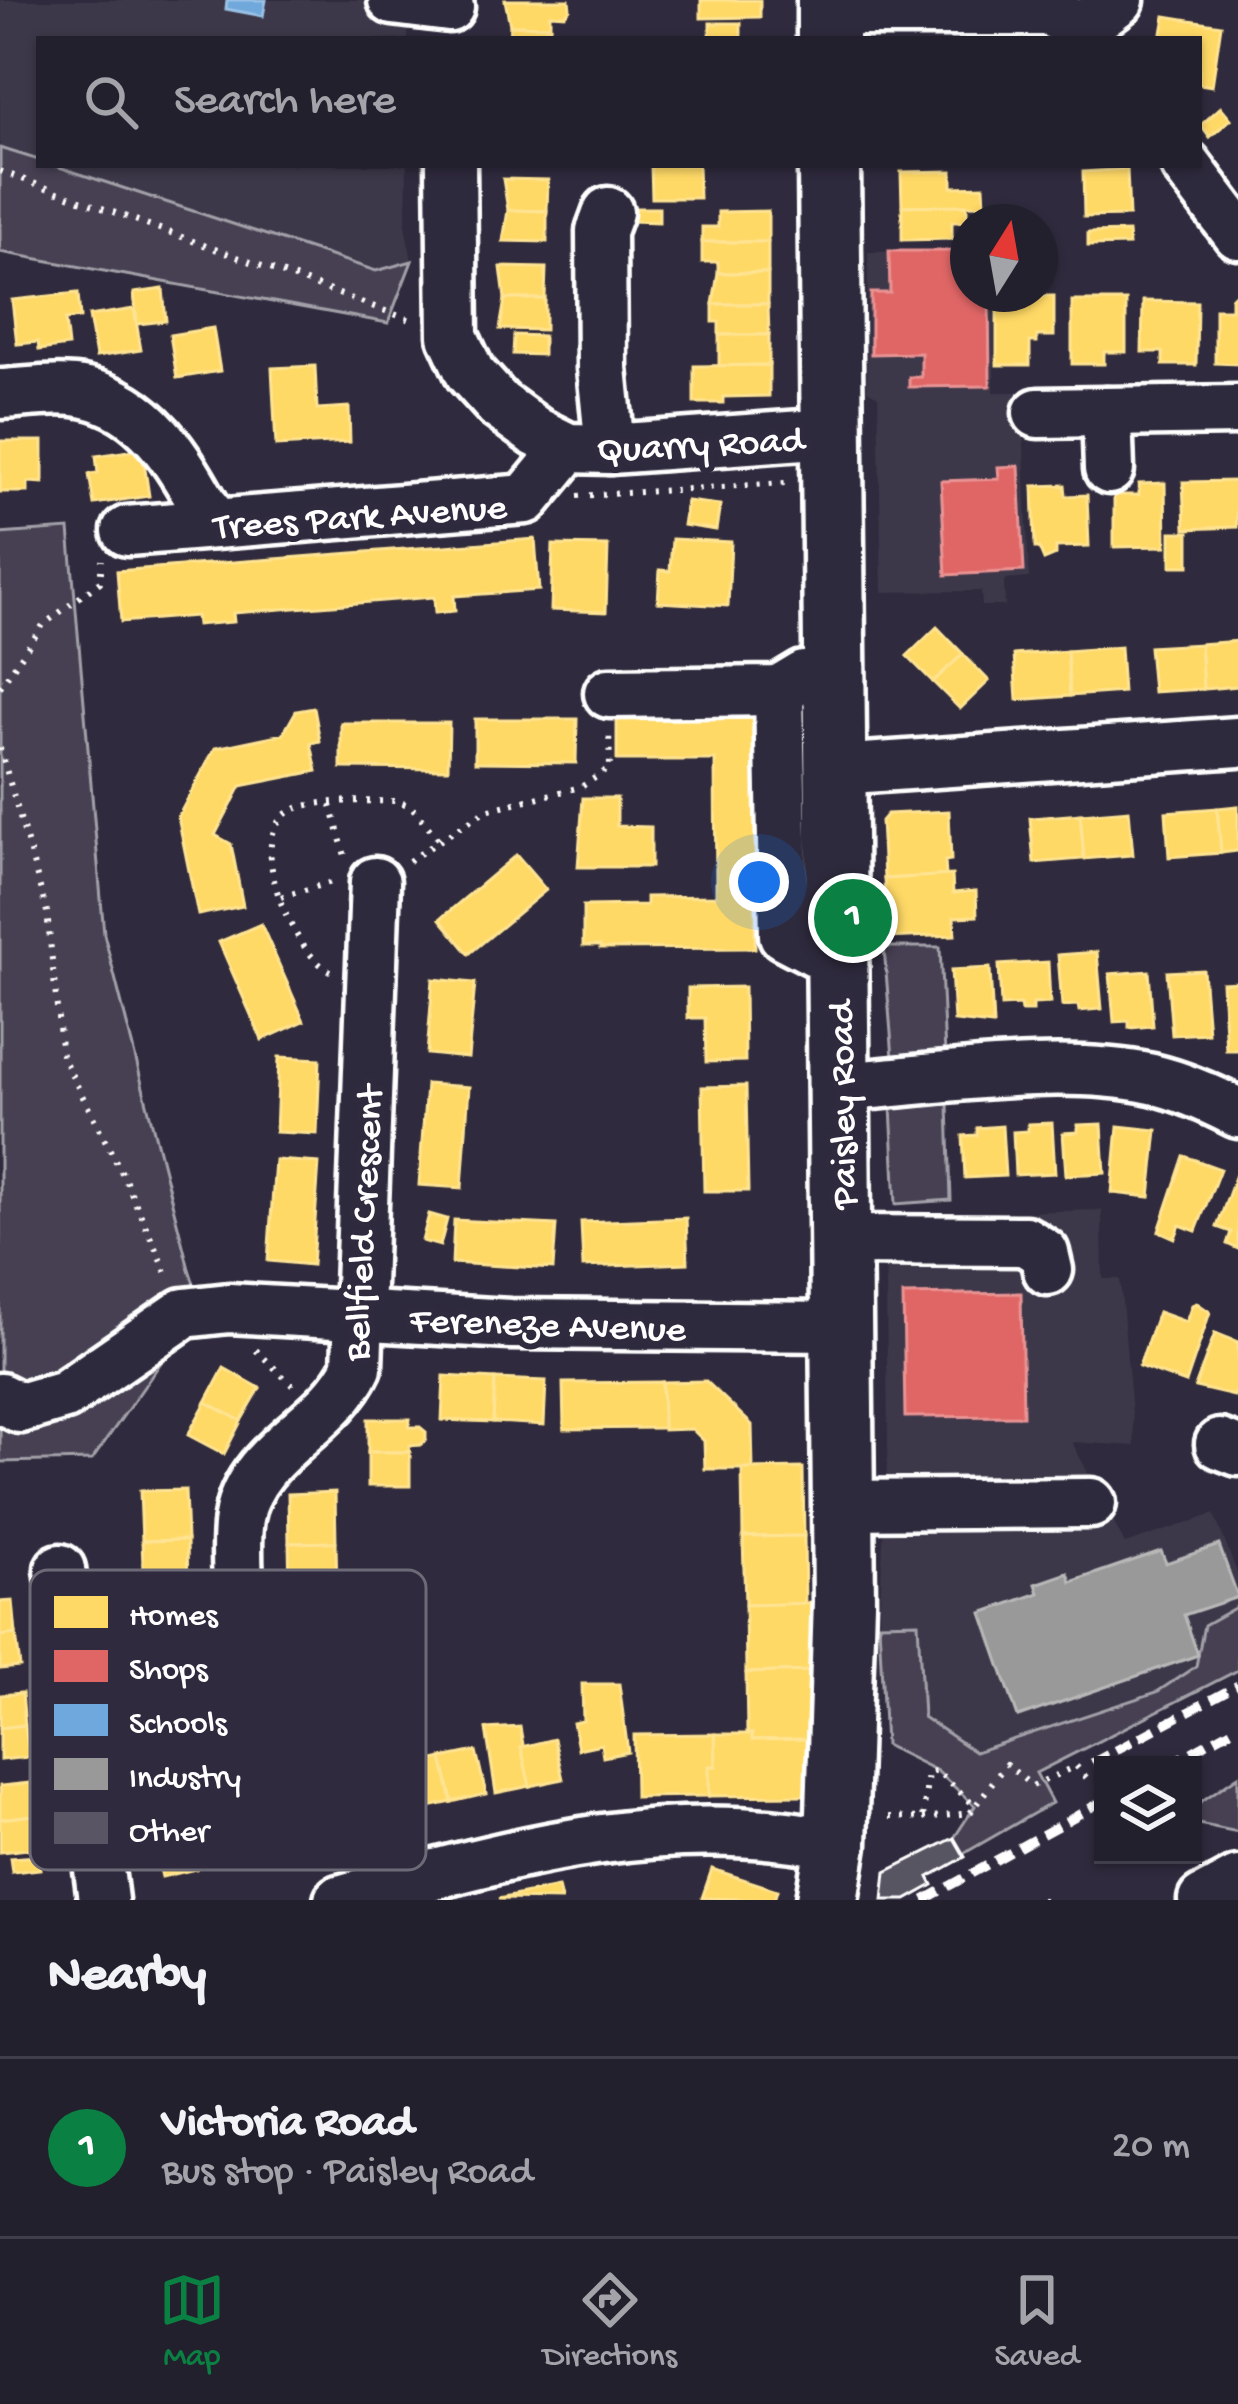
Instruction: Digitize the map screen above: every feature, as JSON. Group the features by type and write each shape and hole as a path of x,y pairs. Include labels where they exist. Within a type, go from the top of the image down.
{"main road":[{"name":"Paisley Road","path":"829,168 843,1505 831,1872"}],"street":[{"path":"393,0 449,15"},
{"path":"828,17 1048,11 1097,22"},
{"path":"451,168 453,336 470,373 499,405 536,432 589,448 602,368 602,230 608,212"},
{"path":"1188,168 1238,234"},
{"path":"0,394 85,392 140,419 175,457 214,524"},
{"path":"1038,413 1238,410"},
{"path":"1107,412 1109,469"},
{"name":"Quarry Road","path":"589,448 832,457"},
{"name":"Trees Park Avenue","path":"127,531 526,500 589,448"},
{"path":"609,693 779,691 835,656"},
{"path":"779,691 784,935 838,963"},
{"path":"836,770 1238,742"},
{"name":"Bellfield Crescent","path":"238,1570 239,1517 249,1488 262,1468 347,1388 357,1367 372,972 354,876"},
{"path":"839,1087 1093,1072 1153,1079 1238,1113"},
{"path":"840,1240 1024,1241 1044,1253 1048,1270"},
{"path":"0,1398 20,1408 65,1395 207,1311"},
{"name":"Fereneze Avenue","path":"207,1311 510,1324 842,1327"},
{"path":"843,1505 1091,1503"},
{"path":"339,1900 568,1841 652,1833 789,1835 831,1872"},
{"path":"99,1870 103,1900"},
{"path":"1204,1900 1238,1881"}],"path":[{"path":"0,171 453,336"},
{"path":"526,500 832,457"},
{"path":"0,687 43,625 100,582 102,556 127,531"},
{"path":"281,897 354,876 438,839 486,810 581,787 610,768 609,693"},
{"path":"0,748 47,912 62,1056 124,1177 207,1311 234,1328 322,1415"},
{"path":"372,972 331,971 317,966 306,953 268,866 267,845 273,830 284,814 302,806 397,800 410,806 438,839"},
{"path":"331,804 354,876"},
{"path":"889,1817 970,1813 1006,1764 1032,1786 1076,1766 1091,1783"},
{"path":"922,1818 928,1772 937,1771 975,1806"},
{"path":"1041,1900 1051,1900"}],"shaded area":[{"path":"0,0 409,0 408,36 36,36 36,159 0,148"},
{"path":"0,148 36,159 36,168 62,168 376,271 412,261 388,323 0,252"},
{"path":"62,168 407,168 406,231 412,261 376,271"},
{"path":"950,251 950,312 994,312 994,392 1022,392 1029,578 1004,580 1005,606 982,606 981,591 882,592 878,396 867,390 868,252"},
{"path":"69,529 104,934 189,1269 208,1326 167,1354 92,1460 0,1462 0,534"},
{"path":"884,947 940,947 945,1055 893,1058"},
{"path":"948,1104 951,1200 896,1204 891,1107"},
{"path":"1102,1210 1103,1279 1120,1279 1135,1446 1072,1442 1125,1544 1214,1514 1238,1575 1238,1606 1204,1625 1196,1666 1157,1692 975,1752 923,1718 918,1623 879,1623 888,1442 885,1215"},
{"path":"1238,1606 1238,1670 1036,1773 1052,1803 963,1854 954,1838 975,1806 937,1771 885,1745 879,1623 918,1622 923,1717 975,1752 1157,1692 1196,1666 1204,1625"},
{"path":"1238,1776 1238,1832 1202,1825 1202,1801"}],"building: Homes":[{"path":"505,0 569,0 570,9 565,15 550,14 550,26 510,25"},
{"path":"701,0 760,0 760,17 701,18"},
{"path":"1165,16 1221,25 1212,86 1202,84 1202,36 1162,36"},
{"path":"710,23 741,23 741,36 710,36"},
{"path":"510,25 550,26 549,36 509,36"},
{"path":"1221,107 1231,119 1210,137 1202,124"},
{"path":"651,168 698,168 699,198 652,198"},
{"path":"1127,169 1129,216 1084,217 1083,172"},
{"path":"952,171 952,187 984,186 985,204 902,206 901,172"},
{"path":"503,179 548,180 547,211 508,210"},
{"path":"950,205 950,239 902,240 902,206"},
{"path":"631,208 659,208 659,222 631,221"},
{"path":"508,210 547,211 547,242 503,241"},
{"path":"768,211 768,242 702,242 702,227 718,227 718,212"},
{"path":"1128,232 1129,245 1088,246 1088,233"},
{"path":"702,242 768,242 768,273 718,273 718,262 702,262"},
{"path":"501,267 546,268 545,299 505,299"},
{"path":"718,273 768,273 768,304 713,304"},
{"path":"163,289 166,321 137,324 134,293"},
{"path":"1238,291 1238,364 1215,363 1215,309 1231,309 1231,298"},
{"path":"78,293 80,318 65,320 68,346 39,350 38,342 17,344 12,300"},
{"path":"505,299 545,299 545,330 500,329"},
{"path":"1072,301 1126,301 1126,352 1104,352 1104,364 1072,364"},
{"path":"1143,301 1197,302 1196,365 1163,365 1163,352 1142,352"},
{"path":"713,304 768,304 769,335 719,335"},
{"path":"134,309 141,350 96,357 89,316"},
{"path":"997,312 1054,312 1054,336 1037,336 1037,342 1030,342 1030,365 997,365"},
{"path":"213,328 220,371 177,378 170,335"},
{"path":"514,335 543,336 543,355 513,354"},
{"path":"719,335 769,335 769,365 719,366"},
{"path":"769,365 769,396 694,403 694,366"},
{"path":"315,366 317,409 349,407 350,442 276,446 272,368"},
{"path":"0,441 43,441 43,483 28,482 28,492 0,492"},
{"path":"142,449 149,496 94,504 89,474 98,473 96,456"},
{"path":"1236,481 1237,527 1185,529 1183,482"},
{"path":"1165,483 1166,546 1114,547 1114,495 1139,495 1139,484"},
{"path":"1065,485 1066,496 1087,495 1089,546 1056,547 1056,555 1044,560 1035,548 1033,486"},
{"path":"687,501 720,505 716,530 683,525"},
{"path":"1171,532 1189,532 1189,566 1171,566"},
{"path":"535,539 539,590 454,596 455,611 435,613 434,597 233,613 234,622 197,625 196,616 121,622 117,571"},
{"path":"672,539 731,542 728,606 658,602 660,570 670,571"},
{"path":"553,545 608,546 606,612 551,610"},
{"path":"937,627 963,654 933,682 907,656"},
{"path":"1238,641 1238,686 1203,689 1200,644"},
{"path":"1200,644 1203,689 1153,692 1149,647"},
{"path":"1120,647 1123,692 1070,696 1067,651"},
{"path":"1067,651 1070,696 1017,700 1014,655"},
{"path":"963,654 989,681 960,709 933,682"},
{"path":"314,708 320,741 311,743 317,771 241,786 215,835 231,844 243,906 198,915 178,817 215,748 283,734 296,711"},
{"path":"766,711 768,896 755,896 755,948 583,946 583,906 646,905 646,897 716,896 715,760 617,760 617,712"},
{"path":"475,719 577,719 576,763 475,762"},
{"path":"341,723 449,723 448,769 341,768"},
{"path":"583,798 617,798 617,826 651,827 651,867 578,867"},
{"path":"1238,806 1238,851 1221,853 1217,808"},
{"path":"1217,808 1221,853 1169,857 1166,812"},
{"path":"1129,810 1133,855 1084,859 1080,814"},
{"path":"949,811 951,860 945,861 946,876 884,879 881,821 887,814"},
{"path":"1080,814 1084,859 1034,863 1030,818"},
{"path":"516,855 546,890 469,954 440,919"},
{"path":"952,875 953,893 976,891 977,916 954,917 955,935 887,938 884,879"},
{"path":"261,924 304,1021 262,1040 219,942"},
{"path":"1097,952 1102,1009 1079,1011 1078,1005 1062,1006 1058,955"},
{"path":"1048,962 1050,1003 1033,1004 1033,1011 1021,1011 1020,1005 1001,1006 999,965"},
{"path":"990,968 993,1025 954,1021 951,970"},
{"path":"1203,970 1208,1033 1172,1035 1167,972"},
{"path":"1149,971 1153,1026 1129,1028 1129,1021 1114,1022 1110,974"},
{"path":"433,979 475,983 468,1058 427,1054"},
{"path":"1238,982 1238,1050 1226,1050 1222,983"},
{"path":"744,987 745,1061 706,1062 705,1018 688,1018 688,988"},
{"path":"279,1057 320,1059 317,1134 276,1132"},
{"path":"426,1084 469,1087 462,1188 419,1185"},
{"path":"746,1086 748,1191 704,1191 702,1087"},
{"path":"1052,1123 1055,1173 1015,1175 1013,1132 1028,1131 1028,1124"},
{"path":"1102,1124 1105,1173 1066,1175 1063,1133 1078,1132 1078,1125"},
{"path":"1002,1126 1005,1176 965,1178 963,1136 977,1135 977,1128"},
{"path":"1118,1126 1157,1130 1150,1197 1112,1193"},
{"path":"1184,1156 1220,1169 1196,1231 1180,1225 1175,1238 1159,1231"},
{"path":"275,1160 319,1163 312,1265 268,1261"},
{"path":"1236,1174 1238,1249 1227,1244 1231,1232 1217,1227"},
{"path":"429,1214 447,1219 440,1246 422,1241"},
{"path":"686,1218 688,1263 583,1267 581,1222"},
{"path":"454,1220 556,1225 553,1269 452,1263"},
{"path":"1197,1303 1210,1312 1186,1383 1139,1366 1158,1312 1186,1322"},
{"path":"1215,1333 1238,1342 1234,1396 1195,1387"},
{"path":"224,1368 260,1388 241,1421 206,1402"},
{"path":"444,1376 495,1379 493,1422 442,1420"},
{"path":"495,1379 546,1381 544,1425 493,1422"},
{"path":"706,1381 752,1425 753,1469 705,1469 704,1441 692,1429 663,1430 662,1382"},
{"path":"662,1382 663,1428 564,1429 563,1383"},
{"path":"206,1402 241,1421 224,1454 188,1435"},
{"path":"368,1419 410,1419 409,1427 420,1427 426,1440 409,1446 410,1452 368,1452"},
{"path":"368,1452 410,1452 410,1486 368,1486"},
{"path":"803,1468 804,1536 743,1537 742,1469"},
{"path":"185,1490 187,1540 142,1541 140,1491"},
{"path":"335,1492 336,1542 289,1543 288,1494"},
{"path":"804,1536 805,1604 745,1605 743,1537"},
{"path":"187,1540 188,1570 143,1570 142,1541"},
{"path":"336,1542 337,1570 290,1570 289,1543"},
{"path":"13,1601 16,1634 0,1636 0,1602"},
{"path":"811,1603 812,1671 746,1673 745,1605"},
{"path":"16,1634 20,1667 0,1669 0,1636"},
{"path":"812,1671 813,1739 752,1740 752,1734 747,1734 746,1673"},
{"path":"582,1684 619,1684 628,1752 603,1757 601,1744 578,1749 573,1723 583,1721"},
{"path":"22,1693 25,1725 0,1728 0,1695"},
{"path":"25,1725 29,1757 0,1760 0,1728"},
{"path":"520,1727 530,1786 496,1793 486,1729"},
{"path":"715,1734 752,1734 752,1740 813,1739 813,1785 804,1795 709,1796 709,1766 716,1766"},
{"path":"715,1734 716,1766 709,1766 709,1796 635,1797 634,1735"},
{"path":"554,1739 563,1779 530,1786 521,1747"},
{"path":"476,1751 486,1794 452,1802 442,1758"},
{"path":"442,1758 452,1802 426,1808 426,1762"},
{"path":"30,1783 30,1816 0,1819 0,1786"},
{"path":"30,1816 30,1849 0,1852 0,1819"},
{"path":"30,1857 31,1870 12,1872 10,1858"},
{"path":"712,1869 777,1890 774,1900 702,1898"},
{"path":"160,1870 192,1870 162,1877"},
{"path":"558,1887 561,1900 498,1899"}],"building: Shops":[{"path":"889,251 950,251 950,312 989,312 990,386 909,387 909,377 921,377 921,353 871,354 871,293 890,293"},
{"path":"1019,466 1024,571 946,575 941,481 999,479 998,467"},
{"path":"1021,1293 1023,1416 905,1417 903,1295"}],"building: Schools":[{"path":"227,0 266,0 263,16 226,9"}],"building: Industry":[{"path":"1219,1545 1238,1597 1184,1615 1198,1655 1018,1717 982,1613 1039,1593 1036,1584 1068,1573 1071,1582 1161,1551 1166,1563"}],"building: Other":[{"path":"954,1838 965,1857 929,1877 933,1885 906,1900 883,1900 886,1872"}],"railway":[{"path":"1092,1763 1238,1685"},
{"path":"1184,1756 1238,1726"},
{"path":"924,1900 1094,1806"}],"place":[{"name":"Victoria Road","path":"853,918"}]}
